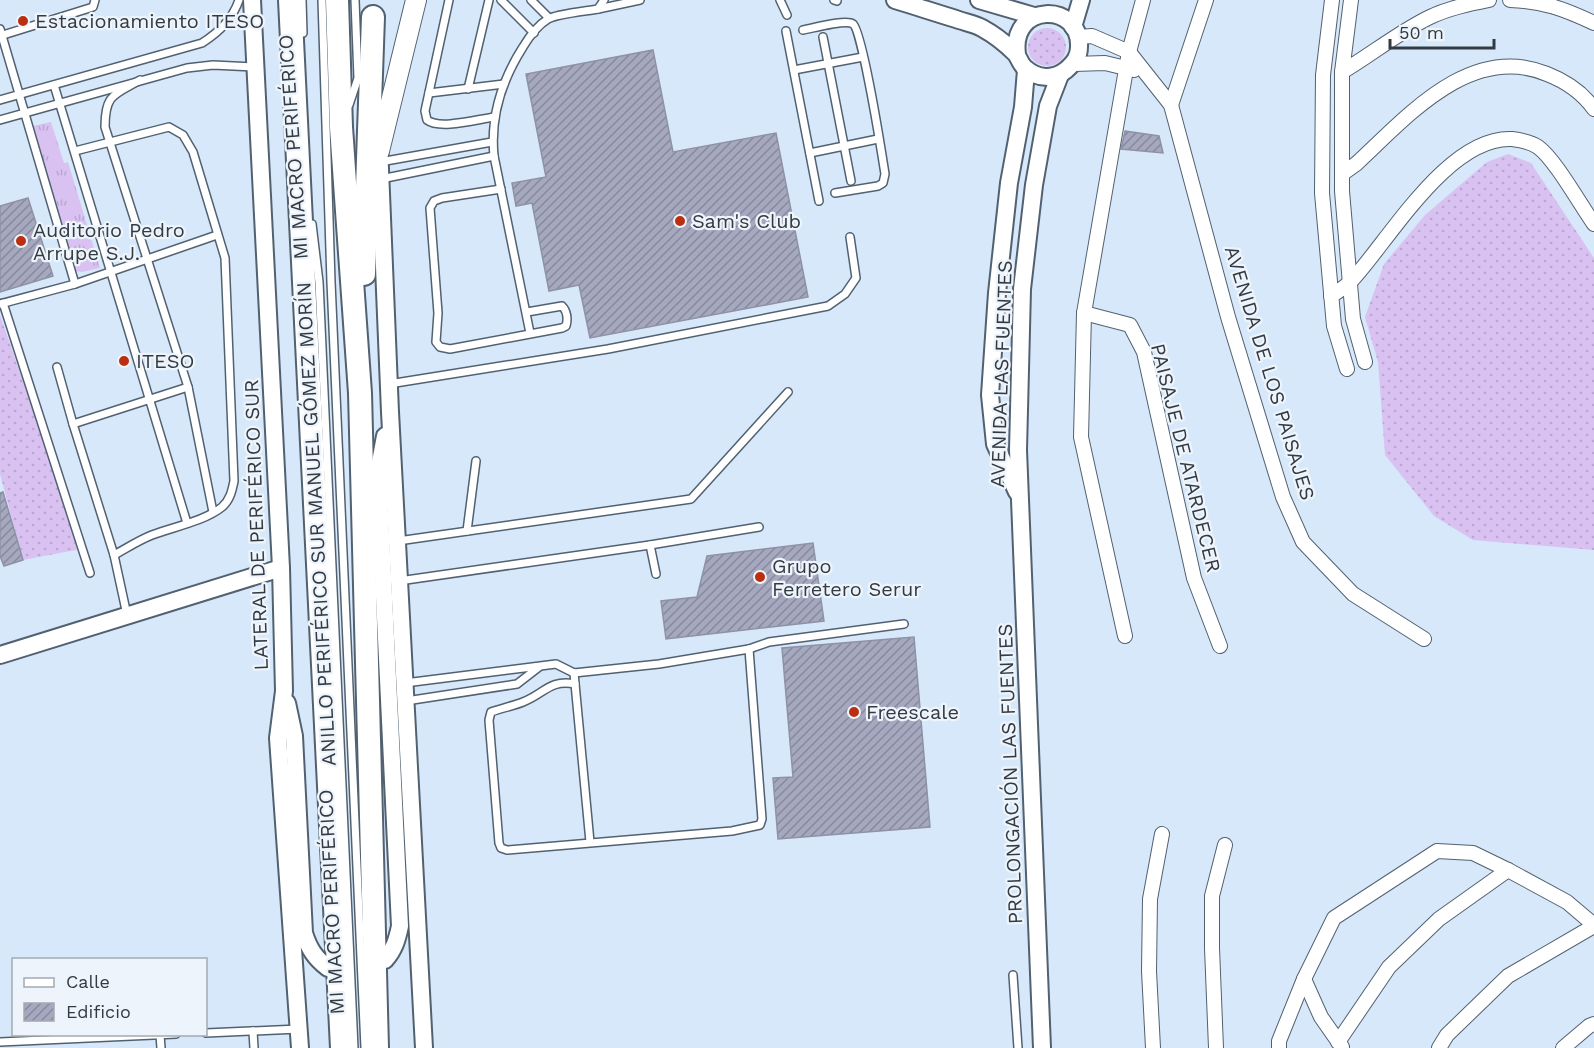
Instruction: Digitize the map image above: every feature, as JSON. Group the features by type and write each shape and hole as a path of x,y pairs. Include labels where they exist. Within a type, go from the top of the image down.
{"highway":[{"name":"ANILLO PERIFÉRICO SUR MANUEL GÓMEZ MORÍN","path":"291,0 342,1048"},
{"name":"ANILLO PERIFÉRICO SUR MANUEL GÓMEZ MORÍN","path":"337,0 341,127 360,393 377,1048"},
{"path":"360,393 373,8"},
{"path":"334,1048 340,1007"}],"main road":[{"path":"379,164 416,0"}],"street":[{"path":"895,0 981,27 1017,54 1026,69 1036,76 1060,75 1074,64 1105,63 1144,73"},
{"path":"979,0 1043,10 1062,17 1076,32 1092,36 1129,52"},
{"path":"1074,64 1079,46 1076,32 1081,0"},
{"path":"1125,636 1081,437 1084,313 1129,52 1143,0"},
{"path":"1171,105 1206,0"},
{"path":"1332,0 1323,75 1321,151 1323,211 1334,326 1347,369"},
{"path":"1351,0 1342,72 1342,174 1353,319 1365,362"},
{"path":"1342,72 1407,29 1432,16 1459,6 1489,0"},
{"path":"1510,0 1534,1 1568,11 1594,23"},
{"name":"LATERAL DE PERIFÉRICO SUR","path":"250,2 281,568 284,690 278,738 300,1048"},
{"path":"373,8 390,412 424,1048"},
{"path":"1017,54 1017,36 1021,28 1043,10"},
{"name":"AVENIDA DE LOS PAISAJES","path":"1129,52 1171,105 1239,350 1284,496 1303,542 1353,594 1424,639"},
{"path":"1342,174 1434,93 1450,83 1478,72 1507,66 1533,68 1563,80 1594,109"},
{"name":"AVENIDA LAS FUENTES","path":"1019,499 995,444 990,395 997,293 1009,183 1023,107 1026,69"},
{"name":"AVENIDA LAS FUENTES","path":"1019,499 1022,290 1034,185 1048,106 1060,75"},
{"path":"1331,296 1351,282 1405,214 1444,172 1468,152 1493,140 1521,140 1538,146 1553,163 1594,224"},
{"name":"PAISAJE DE ATARDECER","path":"1084,313 1130,326 1144,352 1194,578 1220,646"},
{"path":"385,960 397,941 400,926 378,473 390,412"},
{"name":"PROLONGACIÓN LAS FUENTES","path":"1019,499 1042,1048"},
{"path":"0,654 281,568"},
{"path":"284,690 294,736 304,933 308,946 316,959 327,968"},
{"path":"1153,1048 1149,971 1150,899 1162,834"},
{"path":"1216,1048 1212,896 1224,845"},
{"path":"1279,1048 1279,1041 1304,979 1334,918 1437,851 1473,853 1567,902 1594,925 1508,976 1447,1035 1438,1048"},
{"path":"1304,979 1321,1017 1341,1045 1389,967 1439,919 1508,870"},
{"path":"1563,1048 1594,1024"}],"lane":[{"path":"75,285 1,33 93,7 95,0"},
{"name":"MI MACRO PERIFÉRICO","path":"302,0 303,36"},
{"name":"MI MACRO PERIFÉRICO","path":"322,0 331,282 365,1048"},
{"path":"341,127 358,78 355,0"},
{"path":"449,0 425,111 427,120 433,125 495,117"},
{"path":"468,89 489,0"},
{"path":"501,0 534,33"},
{"path":"531,0 549,18"},
{"path":"598,9 604,0"},
{"path":"530,333 494,156 492,141 497,102 509,70 534,33 549,18 640,0"},
{"path":"780,0 787,15"},
{"path":"0,100 202,43 216,34 236,9 250,2"},
{"path":"803,30 848,22 856,25 858,31 885,174 883,183 878,186 835,193"},
{"path":"786,31 819,201"},
{"path":"823,37 851,181"},
{"path":"794,70 863,57"},
{"path":"0,120 187,68 213,65 254,67"},
{"path":"140,80 112,96 107,103 105,127 188,387 213,512"},
{"path":"429,93 504,84"},
{"path":"54,85 187,523"},
{"path":"75,151 169,127 183,135 193,152 225,258 234,481 231,494 224,506 213,512 150,536 114,555"},
{"path":"810,153 878,139"},
{"path":"379,164 492,141"},
{"path":"379,164 494,156"},
{"path":"501,189 442,198 434,201 430,208 438,313 436,342 440,347 450,349 566,326 565,309 562,306 527,312"},
{"name":"MI MACRO PERIFÉRICO","path":"310,214 319,282 354,1048"},
{"path":"90,573 2,304 75,285 217,235"},
{"path":"389,384 608,349 828,306 845,294 856,278 850,237"},
{"path":"57,367 114,555 127,615"},
{"path":"73,424 188,387"},
{"path":"398,541 691,499 788,392"},
{"path":"468,531 476,461"},
{"path":"399,580 651,545 759,527"},
{"path":"651,545 656,574"},
{"path":"405,683 541,665 556,664 574,673 659,664 749,649 769,642 904,624"},
{"path":"575,684 557,683 533,698 491,712 489,720 501,848 507,850 732,831 760,825 762,819 749,649"},
{"path":"406,701 517,684 541,665"},
{"path":"574,673 590,842"},
{"path":"1014,975 1018,1048"},
{"path":"207,1033 299,1029"},
{"path":"253,1031 254,1048"},
{"path":"0,1042 137,1036"}],"green space":[{"path":"1047,28 1061,33 1066,47 1061,61 1047,66 1033,61 1028,47 1033,33"},
{"path":"51,122 64,163 68,162 100,268 82,272 74,271 28,127"},
{"path":"1508,154 1531,163 1594,258 1594,550 1473,540 1434,516 1385,455 1378,362 1365,317 1384,264 1425,215 1487,162"},
{"path":"0,315 81,549 23,560 0,474"}],"building":[{"name":"Sam's Club","path":"653,50 673,152 776,133 808,297 590,338 579,285 549,291 532,203 516,206 512,183 546,177 526,74"},
{"path":"1125,131 1159,136 1163,153 1121,149"},
{"name":"Auditorio Pedro Arrupe S.J.","path":"28,198 53,276 0,292 0,206"},
{"path":"3,492 23,560 4,566 0,556 0,493"},
{"name":"Grupo Ferretero Serur","path":"813,543 824,621 666,639 661,601 697,597 707,556"},
{"name":"Freescale","path":"914,637 930,827 778,839 773,778 793,777 782,648"}],"place":[{"name":"Estacionamiento ITESO","path":"23,21"},
{"name":"Sam's Club","path":"680,221"},
{"name":"Auditorio Pedro Arrupe S.J.","path":"21,241"},
{"name":"ITESO","path":"124,361"},
{"name":"Grupo Ferretero Serur","path":"760,577"},
{"name":"Freescale","path":"854,712"}]}
